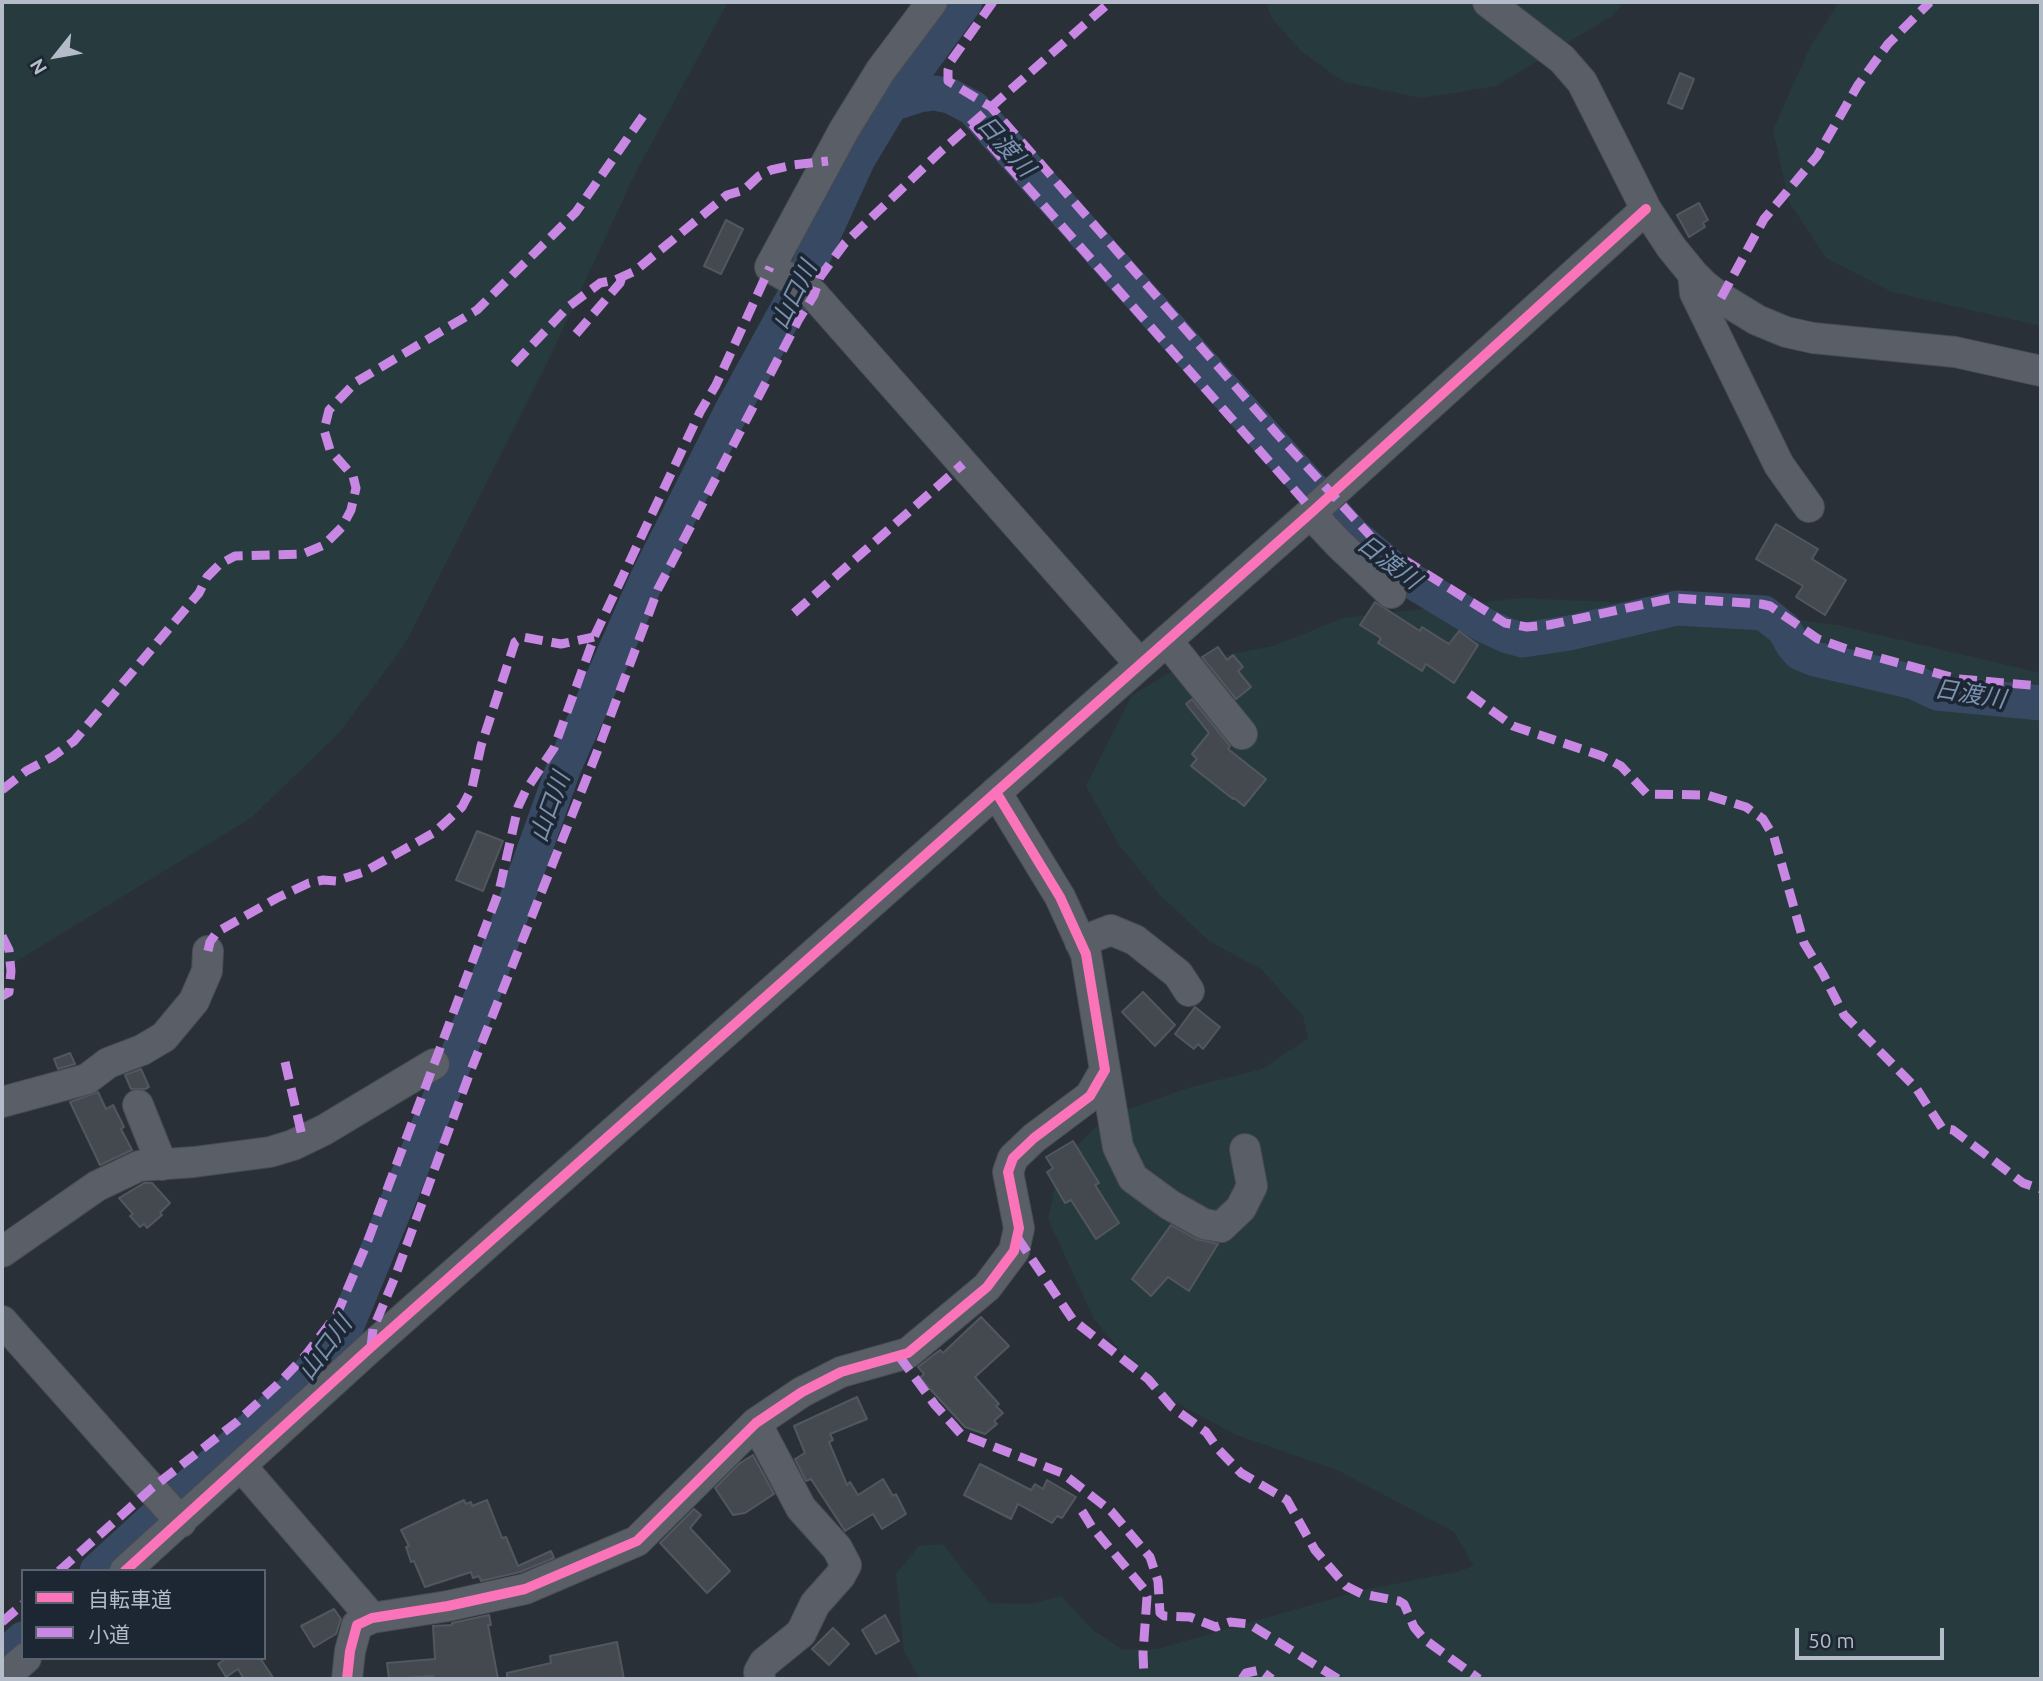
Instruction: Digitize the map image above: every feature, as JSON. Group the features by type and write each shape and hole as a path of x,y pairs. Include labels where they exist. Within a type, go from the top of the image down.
{"street":[{"path":"932,2 881,70 844,130 770,267 805,287 1140,664"},
{"path":"1488,2 1562,60 1582,82 1646,209 1671,247 1705,286 1756,320 1786,332 1813,338 1955,352 2041,371"},
{"path":"127,1569 171,1511 242,1467 370,1347 1167,641 1646,209"},
{"path":"1693,274 1695,293 1779,465 1809,507"},
{"path":"1320,504 1322,526 1391,593"},
{"path":"1167,641 1242,734"},
{"path":"996,792 1060,897 1086,954 1118,1147 1133,1178 1170,1205 1204,1224 1221,1227 1241,1208 1252,1186 1245,1149"},
{"path":"1080,942 1111,930 1135,940 1178,974 1189,991"},
{"path":"2,1102 86,1079 108,1063 142,1050 164,1037 194,1001 207,971 208,951"},
{"path":"2,1252 97,1186 139,1166 270,1152 293,1145 324,1130 434,1064"},
{"path":"347,1679 350,1651 357,1625 372,1618 448,1606 525,1589 637,1541 756,1423 802,1392 841,1372 908,1353 987,1287 1014,1251 1019,1227 1008,1172 1013,1158 1034,1138 1090,1096 1105,1070"},
{"path":"138,1105 162,1164"},
{"path":"2,1321 171,1511"},
{"path":"756,1423 802,1508 837,1548 846,1565 840,1576 815,1604 801,1633 764,1663 759,1672 760,1679"},
{"path":"242,1467 372,1618"}],"green space":[{"path":"2,2 728,2 635,174 549,359 405,644 339,733 251,818 2,970"},
{"path":"1266,2 1624,2 1612,16 1496,86 1422,98 1344,82 1301,51 1271,17"},
{"path":"1839,2 2041,2 2041,326 1892,292 1826,258 1789,202 1773,130 1810,47"},
{"path":"1521,598 1680,605 1837,625 2041,673 2041,1679 920,1679 904,1652 896,1574 919,1546 943,1544 989,1603 1030,1604 1061,1596 1093,1630 1123,1650 1157,1649 1363,1590 1474,1566 1454,1532 1337,1470 1234,1434 1153,1390 1094,1319 1048,1219 1060,1163 1106,1117 1191,1087 1262,1069 1308,1038 1303,1016 1261,969 1210,942 1159,894 1119,845 1086,786 1132,695 1188,662 1273,646 1343,618"}],"building":[{"path":"1680,73 1694,79 1682,109 1668,103"},
{"path":"1699,203 1708,220 1703,223 1705,227 1689,237 1677,215"},
{"path":"726,220 743,229 721,274 704,266"},
{"path":"1776,524 1818,549 1812,559 1846,580 1825,615 1796,597 1803,586 1756,559"},
{"path":"1375,602 1420,631 1422,627 1449,644 1459,631 1478,645 1454,683 1426,664 1422,671 1378,643 1381,638 1360,625"},
{"path":"1218,647 1227,660 1233,655 1243,667 1238,671 1251,687 1236,699 1202,657"},
{"path":"1192,699 1230,746 1228,749 1266,779 1244,806 1191,766 1197,759 1192,754 1209,733 1186,704"},
{"path":"477,831 503,841 483,891 456,880"},
{"path":"1143,992 1175,1025 1155,1046 1122,1012"},
{"path":"1195,1007 1220,1027 1203,1049 1198,1044 1194,1049 1175,1034"},
{"path":"70,1053 75,1064 58,1069 54,1059"},
{"path":"141,1069 149,1087 131,1089 125,1075"},
{"path":"98,1092 106,1109 113,1105 132,1150 100,1165 70,1102"},
{"path":"1073,1141 1099,1183 1095,1185 1119,1223 1096,1239 1071,1200 1065,1203 1047,1172 1053,1168 1046,1157"},
{"path":"144,1183 152,1183 170,1203 160,1213 162,1215 147,1228 144,1224 140,1227 119,1198"},
{"path":"1171,1225 1196,1239 1218,1244 1189,1291 1168,1277 1151,1296 1132,1279"},
{"path":"981,1317 1009,1346 975,1377 999,1404 996,1406 1003,1413 994,1421 997,1424 985,1434 965,1427 920,1378 924,1374 918,1367 940,1350 943,1353"},
{"path":"857,1397 867,1419 830,1434 833,1440 829,1442 847,1485 850,1482 858,1495 883,1479 893,1496 896,1494 906,1514 882,1529 873,1514 845,1531 811,1479 806,1481 795,1459 805,1453 794,1426"},
{"path":"753,1455 774,1494 745,1513 733,1515 715,1488 740,1463"},
{"path":"980,1464 1031,1490 1035,1484 1043,1489 1047,1480 1076,1497 1062,1518 1057,1516 1052,1523 1018,1504 1011,1519 964,1495"},
{"path":"464,1500 466,1504 471,1502 472,1506 487,1500 502,1538 506,1537 518,1566 551,1551 554,1558 520,1572 481,1581 479,1576 473,1578 471,1572 425,1587 414,1561 411,1562 406,1547 409,1546 401,1530"},
{"path":"694,1509 701,1515 690,1528 730,1571 707,1593 660,1543"},
{"path":"334,1609 341,1619 336,1634 314,1647 301,1626"},
{"path":"489,1615 491,1625 488,1625 498,1679 433,1679 433,1676 389,1679 387,1663 435,1659 433,1626 452,1625"},
{"path":"885,1615 899,1641 876,1654 862,1630"},
{"path":"833,1628 849,1644 829,1665 812,1649"},
{"path":"617,1642 624,1679 507,1679 507,1673 551,1663 550,1656"},
{"path":"223,1660 261,1660 274,1679 244,1679 238,1669 226,1677 218,1664"}],"waterway":[{"name":"山口川","path":"99,1569 290,1394 345,1330 485,988 564,767 648,577 731,412 798,290 858,159 891,104 965,2"},
{"name":"日渡川","path":"891,104 935,93 950,96 973,108 1352,534 1397,572 1484,625 1523,640 1569,633 1677,608 1764,613 1784,629 1800,653 1815,659 1914,682 1937,693 2041,703"},
{"name":"山口川","path":"2,1658 21,1641"}],"marked path":[{"path":"993,2 951,61 948,81 991,107 1277,434 1375,541 1390,551 1505,623 1527,627 1549,625 1673,598 1761,604 1770,606 1818,639 1847,649 1958,679 2041,686"},
{"path":"371,1347 373,1329 395,1277 469,1075 597,752 658,589 814,295 820,277 845,243 940,152 1110,2"},
{"path":"1721,298 1764,219 1817,156 1858,85 1888,44 1930,2"},
{"path":"2,790 26,771 74,741 199,593 207,577 220,564 235,556 303,554 324,545 342,527 351,510 356,488 353,476 330,450 324,430 329,410 356,382 477,310 576,212 648,109"},
{"path":"972,124 1313,511"},
{"path":"514,364 568,307 600,283 635,271 727,195 744,190 759,176 771,170 828,161"},
{"path":"61,1569 152,1488 238,1421 277,1385 305,1356 337,1314 367,1243 499,891 518,807 554,748 595,635 770,267"},
{"path":"576,334 620,283 622,277"},
{"path":"794,613 963,464"},
{"path":"208,951 217,932 277,898 309,883 336,881 364,872 435,832 462,807 472,788 481,746 515,642 523,637 561,644 594,637"},
{"path":"1469,694 1513,726 1602,756 1621,766 1647,794 1707,795 1746,807 1763,819 1774,837 1804,943 1844,1015 1916,1088 1942,1128 1953,1130 2023,1183 2041,1189"},
{"path":"2,936 9,950 11,971 9,992 2,996"},
{"path":"285,1062 303,1140"},
{"path":"1017,1237 1073,1320 1148,1379 1172,1407 1206,1432 1241,1473 1287,1500 1315,1550 1346,1586 1362,1594 1404,1604 1414,1627 1424,1639 1479,1679"},
{"path":"899,1356 935,1405 961,1434 1062,1473 1111,1511 1150,1557 1158,1581 1160,1613 1164,1616 1190,1617 1216,1627 1230,1622 1249,1624 1338,1679"},
{"path":"1082,1511 1092,1527 1144,1589 1147,1597 1144,1679"},
{"path":"2,1622 21,1606"},
{"path":"1242,1679 1246,1673 1260,1670 1272,1679"}],"cycle path":[{"path":"127,1569 371,1347 1313,511 1646,209"},
{"path":"347,1679 350,1651 357,1625 372,1618 448,1606 525,1589 637,1541 756,1423 802,1392 841,1372 908,1353 987,1287 1014,1251 1019,1228 1008,1172 1013,1158 1034,1138 1090,1096 1105,1070 1086,954 1060,897 996,792"}]}
